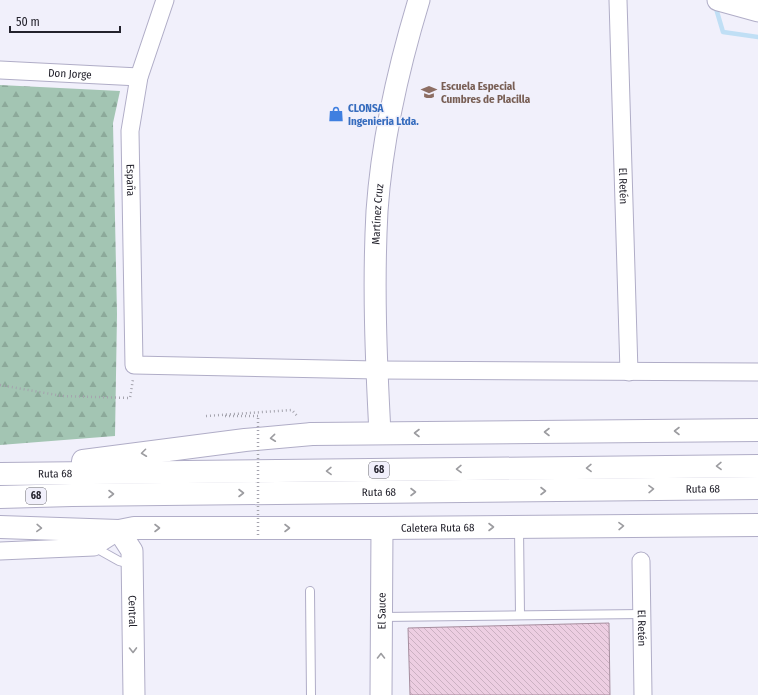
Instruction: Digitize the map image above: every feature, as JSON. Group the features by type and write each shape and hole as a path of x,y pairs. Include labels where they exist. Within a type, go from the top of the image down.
{"main road":[{"path":"0,473 246,440 312,434 758,430"},
{"name":"Ruta 68","path":"0,473 758,466"},
{"name":"Ruta 68","path":"0,497 80,494 758,488"},
{"name":"Caletera Ruta 68","path":"0,527 118,531 134,528 758,525"}],"street":[{"name":"España","path":"165,0 139,77 130,131 134,365 377,370"},
{"name":"Martínez Cruz","path":"380,433 377,370 376,251 381,170 396,86 406,42 419,0"},
{"name":"El Retén","path":"618,0 629,372"},
{"path":"722,1 758,11"},
{"name":"Don Jorge","path":"0,70 139,77"},
{"path":"377,370 758,372"},
{"name":"El Sauce","path":"381,695 382,528"},
{"path":"0,551 94,547 118,531"},
{"name":"Central","path":"118,531 132,551 134,695"},
{"name":"El Retén","path":"641,560 643,695"}],"lane":[{"path":"519,527 520,615"},
{"path":"94,547 119,561 132,565"},
{"path":"310,591 311,695"},
{"path":"381,617 643,614"}],"path":[{"path":"0,385 62,396 130,398"},
{"path":"258,536 258,416 206,416 292,410 312,434"}],"green space":[{"path":"0,85 120,91 113,123 117,314 115,436 0,445"}],"building":[{"path":"609,623 610,695 410,695 408,628"}],"waterway":[{"path":"715,5 723,32 758,37"}],"place":[{"name":"Escuela Especial Cumbres de Placilla","path":"429,92"},
{"name":"CLONSA Ingenieria Ltda.","path":"336,114"}]}
